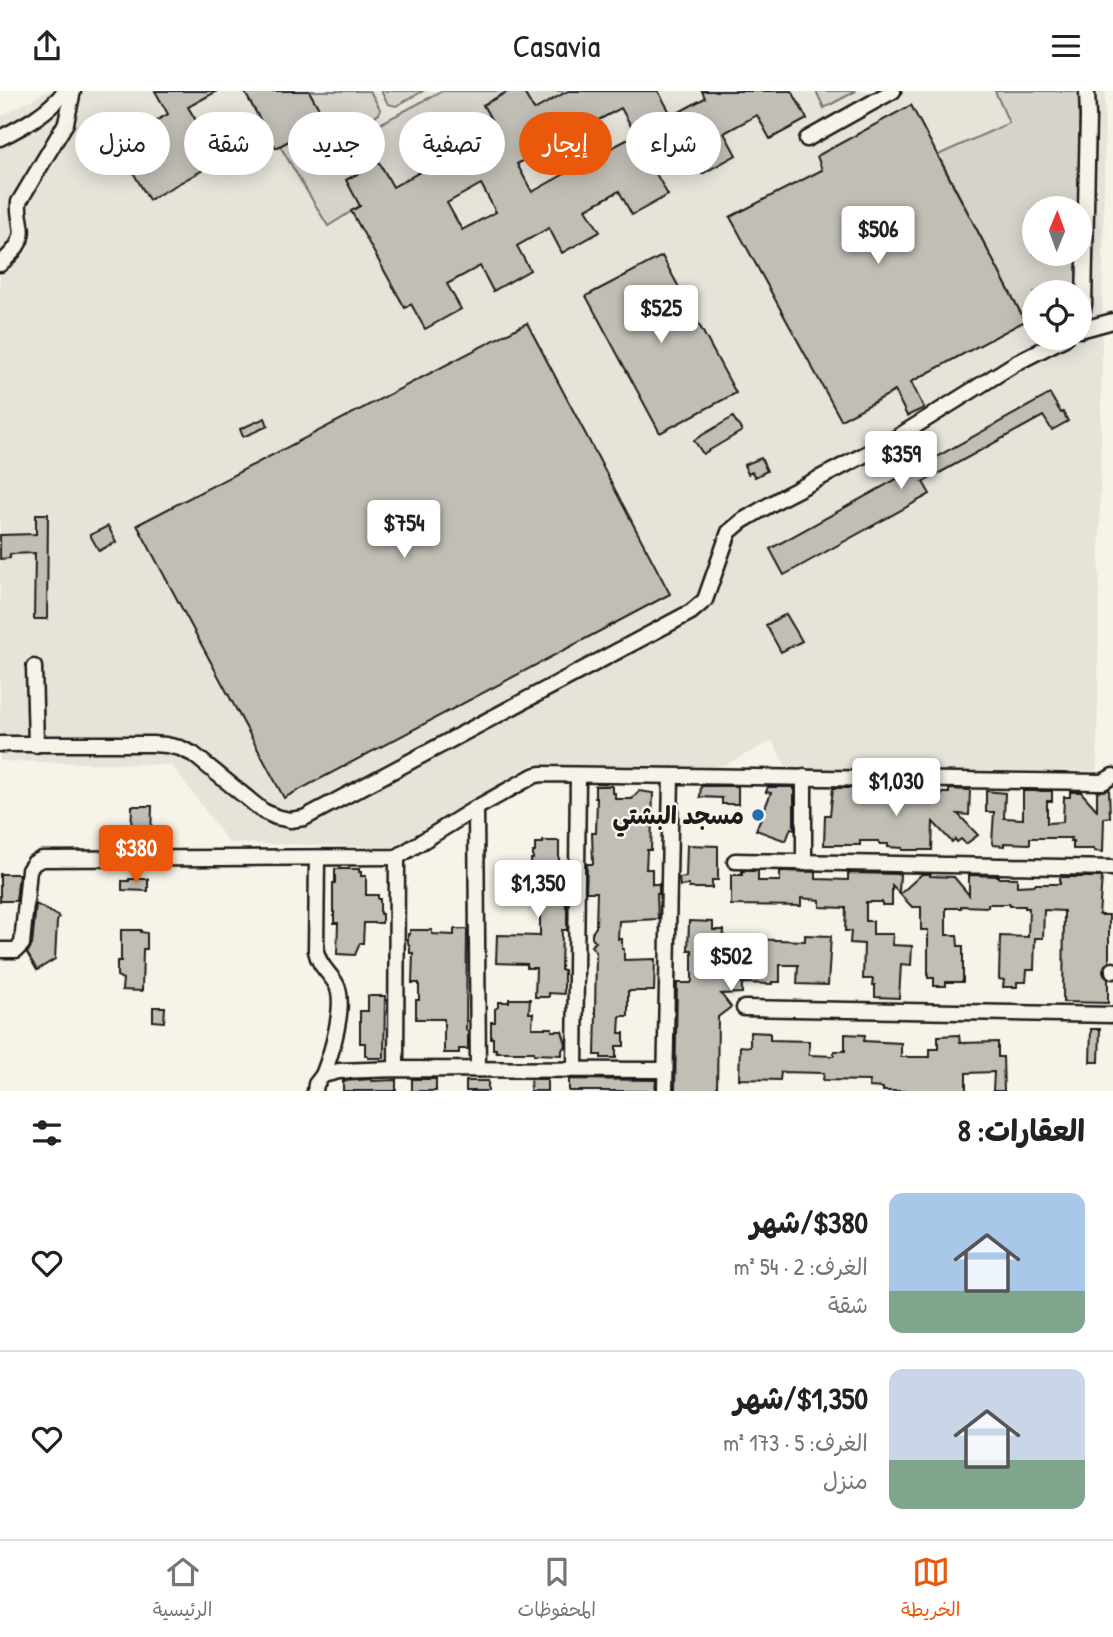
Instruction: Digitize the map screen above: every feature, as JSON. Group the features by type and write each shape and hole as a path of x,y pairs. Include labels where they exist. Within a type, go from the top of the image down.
{"street":[{"path":"0,138 26,125 47,110 65,91"},
{"path":"0,264 22,240 19,202 66,123 73,91"},
{"path":"807,139 893,91"},
{"path":"1085,280 1087,91"},
{"path":"1092,327 1113,321"},
{"path":"0,744 152,744 180,748 205,763 263,811 290,820 304,818 691,612 705,600 729,532 741,521 891,441 1041,350"},
{"path":"34,667 36,745"},
{"path":"0,950 16,950 22,944 29,870 34,863 42,859 397,856 476,808 541,774 1103,782 1113,776"},
{"path":"575,1069 578,775"},
{"path":"665,1091 671,776"},
{"path":"804,777 804,863"},
{"path":"476,808 478,1069"},
{"path":"396,1069 397,856"},
{"path":"315,1091 333,1047 340,996 336,983 320,964 316,951 317,858"},
{"path":"734,861 1113,868"},
{"path":"744,1008 1113,1015"},
{"path":"323,1075 339,1071 396,1069 665,1070"}],"shaded area":[{"path":"47,91 1105,91 1097,771 788,770 772,741 717,769 532,764 396,847 229,843 172,765 0,761 0,117"},
{"path":"309,91 370,91 380,109 379,112 320,112"},
{"path":"381,91 423,91 396,106 388,104"},
{"path":"442,91 509,91 483,105 487,112 402,112"},
{"path":"523,91 563,91 564,93 534,110"},
{"path":"816,91 856,91 824,108"},
{"path":"995,91 1079,91 1080,196 1022,196 1022,266 1079,266 1079,280 1022,280 1022,315 938,155 1009,123"},
{"path":"399,114 399,175 414,175 393,187 385,173 385,121"},
{"path":"288,142 288,159 280,146"},
{"path":"297,175 356,175 347,180 360,206 328,226"}],"building":[{"path":"155,91 217,91 188,107 191,112 184,112 184,175 194,175 149,200 135,175 170,175 170,112 167,112"},
{"path":"244,91 309,91 321,112 288,112 288,142 276,148 274,112 256,112"},
{"path":"509,91 523,91 534,110 568,91 658,91 670,112 626,112 626,117 621,108 612,113 519,112 517,164 519,175 523,175 532,192 562,175 612,175 612,148 626,140 626,175 657,175 668,195 632,215 619,191 586,209 600,232 562,253 549,228 517,246 530,270 493,291 480,266 447,284 461,309 425,329 411,304 405,308 351,211 360,206 346,180 355,175 385,175 385,173 393,187 414,175 505,175 505,112 487,112 483,105","holes":["481,184 496,212 462,230 447,203"]},
{"path":"702,91 792,91 807,119 770,139 757,115 724,133 736,155 721,163 721,112 679,112 705,98"},
{"path":"911,105 1022,315 1022,323 911,382 924,408 907,416 895,391 841,420 730,217 822,170 817,156"},
{"path":"662,256 736,393 660,433 586,296"},
{"path":"527,323 670,594 284,798 137,525"},
{"path":"1050,394 1068,421 1052,430 1043,416 923,482 930,494 784,575 770,549"},
{"path":"733,417 742,431 703,454 694,440"},
{"path":"265,418 268,426 243,437 240,429"},
{"path":"761,458 767,471 755,477 752,472 748,474 744,465"},
{"path":"36,514 48,514 47,619 34,619 35,553 10,554 10,558 0,559 0,535 36,534"},
{"path":"108,526 116,542 99,551 90,535"},
{"path":"786,614 802,641 781,652 766,625"},
{"path":"595,786 612,786 615,799 632,799 639,791 653,793 651,850 647,850 646,869 652,869 652,884 659,884 658,919 619,921 618,939 622,939 624,960 655,959 654,991 628,991 628,1016 620,1016 619,1033 624,1033 624,1046 616,1046 616,1058 601,1058 601,1055 595,1055 596,952 591,946 596,942 592,933 596,927 597,892 586,892 587,864 593,864 592,833 596,833"},
{"path":"701,786 738,786 738,804 722,804 722,798 700,797"},
{"path":"768,787 794,787 794,830 791,828 786,841 756,830 771,793 766,792"},
{"path":"833,788 883,788 883,791 895,791 895,794 942,795 949,793 949,789 970,790 969,815 958,814 978,835 966,844 961,839 952,842 933,822 932,850 902,850 888,847 888,844 879,844 879,841 860,841 860,845 824,845 825,815 830,815"},
{"path":"1109,789 1110,817 1104,818 1103,852 1073,849 1071,838 1030,838 1030,844 1004,843 1004,846 992,843 994,812 986,812 986,791 1005,793 1004,818 1023,819 1023,791 1052,791 1052,801 1047,801 1047,823 1063,822 1064,797 1070,797 1070,792 1081,792 1097,810 1097,792"},
{"path":"132,806 152,806 151,838 131,837"},
{"path":"559,841 559,872 562,872 562,883 553,898 566,898 567,930 562,930 561,970 564,970 564,994 549,993 549,997 535,997 536,968 527,968 527,964 496,963 497,935 540,936 540,905 523,905 523,897 498,896 498,875 512,875 512,870 531,871 535,843"},
{"path":"687,845 718,846 718,880 712,880 712,888 680,886 679,878 686,877"},
{"path":"335,869 359,869 361,876 366,876 366,895 378,895 380,899 382,923 364,923 363,943 360,943 355,955 337,954 338,923 334,923 333,912"},
{"path":"742,871 758,871 758,881 780,881 780,871 816,872 816,879 848,880 848,873 900,874 899,893 892,886 892,905 866,902 866,921 873,921 873,934 893,934 892,945 912,946 911,965 901,964 899,998 875,997 873,979 863,979 864,944 850,943 851,931 845,931 846,908 820,907 820,900 801,898 801,906 731,905 731,875 742,875"},
{"path":"0,874 19,874 16,901 0,901"},
{"path":"922,874 954,877 969,895 969,875 1017,878 1017,886 1060,884 1062,877 1102,877 1099,915 1109,915 1109,962 1103,970 1108,979 1108,1003 1063,1002 1064,911 1044,910 1043,938 1035,938 1034,970 1027,970 1026,982 1017,982 1017,987 1003,987 1004,980 999,979 1000,936 1028,937 1029,908 1010,904 946,908 946,935 957,935 958,946 963,946 963,982 946,982 946,986 934,986 934,978 928,978 928,930 921,930 921,907 912,907 900,894"},
{"path":"148,879 148,891 122,890 122,881"},
{"path":"36,904 59,917 55,959 37,970 27,953 32,945"},
{"path":"689,921 713,922 713,930 724,930 722,961 746,960 747,939 805,941 805,935 831,936 828,985 797,984 798,965 780,965 780,982 742,983 742,993 721,994 731,1007 718,1017 717,1091 675,1091 677,983 692,981 692,950 688,950"},
{"path":"454,929 467,931 468,1049 459,1049 459,1053 444,1053 444,1019 416,1019 419,983 412,983 413,953 410,953 408,934 410,930 432,930 432,934 454,935"},
{"path":"121,930 141,930 147,933 147,949 143,949 142,991 122,990 123,979 117,976 117,961 121,961"},
{"path":"368,996 385,996 384,1058 368,1058 365,1055 365,1043 360,1043 360,1011 368,1011"},
{"path":"509,999 530,999 532,1028 562,1031 566,1044 562,1055 496,1052 496,1049 493,1049 491,1022 495,1022 495,1009 498,1002 509,1002"},
{"path":"153,1007 165,1007 164,1022 153,1021"},
{"path":"1091,1029 1100,1029 1099,1062 1090,1062"},
{"path":"750,1032 770,1033 770,1040 809,1041 809,1055 834,1056 834,1051 845,1051 845,1034 865,1035 864,1041 901,1043 901,1057 930,1057 930,1049 938,1049 938,1036 959,1035 960,1043 998,1042 998,1057 1003,1057 1004,1091 993,1091 994,1072 966,1073 966,1091 883,1091 883,1088 869,1087 870,1081 823,1080 824,1073 781,1072 780,1080 739,1079 740,1046 750,1047"},
{"path":"412,1079 436,1079 436,1091 412,1091"},
{"path":"531,1079 547,1079 547,1091 530,1091"},
{"path":"569,1079 656,1080 655,1091 569,1091"},
{"path":"396,1080 396,1091 343,1091 343,1081"},
{"path":"466,1081 488,1081 488,1091 466,1091"}],"place":[{"name":"مسجد البشتي","path":"758,815"}]}
